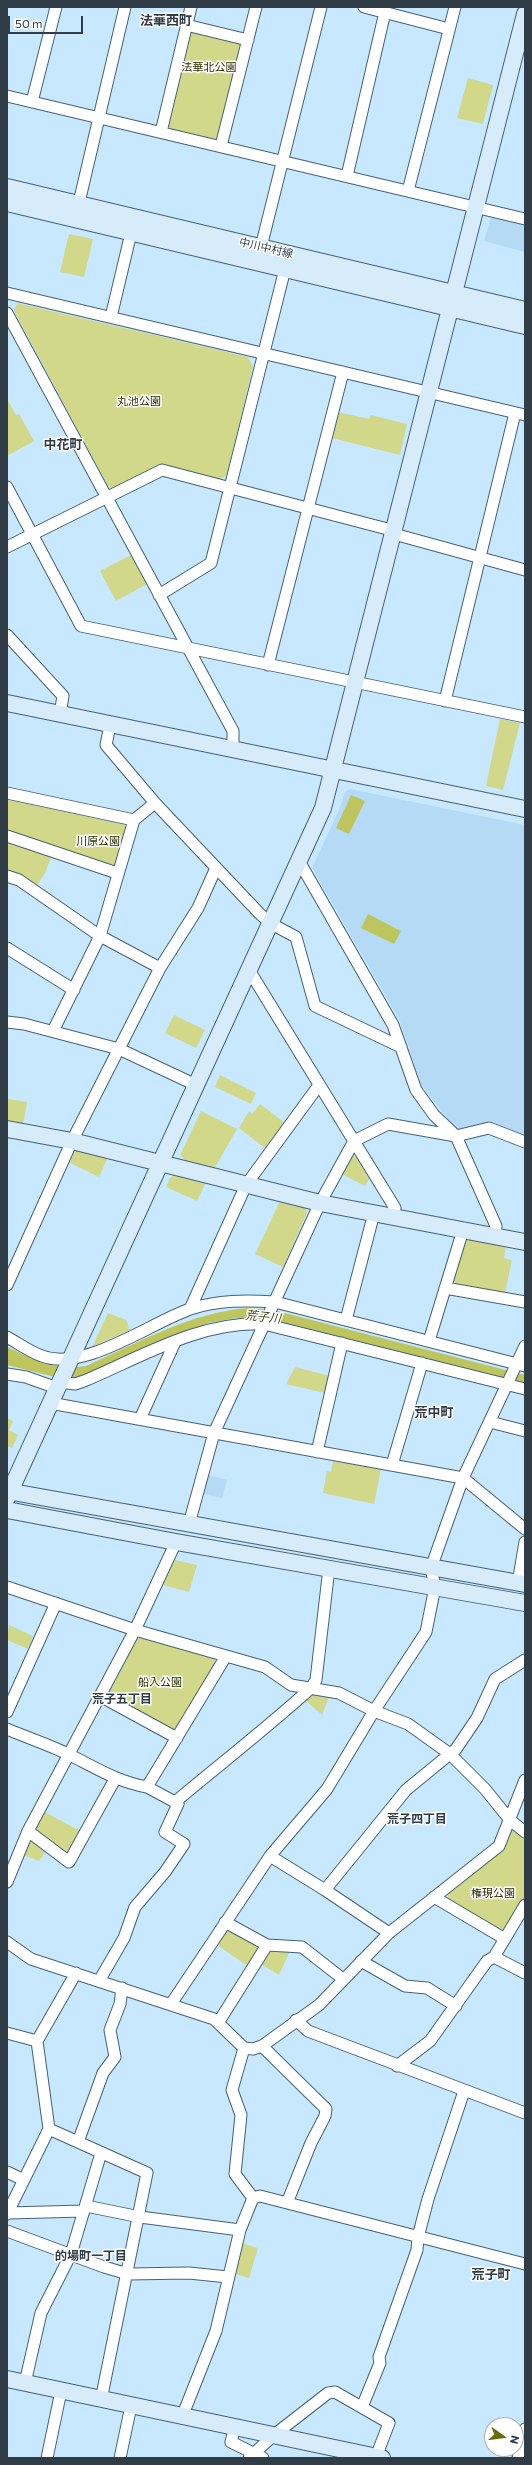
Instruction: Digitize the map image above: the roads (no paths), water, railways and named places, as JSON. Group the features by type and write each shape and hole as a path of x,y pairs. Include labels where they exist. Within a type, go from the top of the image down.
{"street":[{"path":"32,102 56,7"},
{"path":"74,219 125,7"},
{"path":"161,132 191,7"},
{"path":"222,146 256,7"},
{"path":"261,247 321,7"},
{"path":"364,7 449,29"},
{"path":"408,191 455,7"},
{"path":"347,176 385,12"},
{"path":"525,14 334,771 323,808 8,1494 189,1524 521,1584 525,1542"},
{"path":"186,25 248,40"},
{"path":"7,96 525,219"},
{"name":"中川中村線","path":"7,186 455,292 525,310"},
{"name":"中川中村線","path":"7,204 525,326"},
{"path":"111,317 131,233"},
{"path":"159,595 211,563 285,269"},
{"path":"7,293 520,414 479,558 445,701"},
{"path":"7,313 105,498 233,731 233,750"},
{"path":"268,664 343,372"},
{"path":"7,547 162,470 308,508 525,570"},
{"path":"7,488 81,626 445,701 525,715"},
{"path":"7,635 63,696 60,714"},
{"path":"7,704 525,809"},
{"path":"110,725 106,745 155,803 270,923 296,937 315,1006 401,1047"},
{"path":"7,793 134,820"},
{"path":"53,1031 100,936 134,820 155,803"},
{"path":"7,836 117,874"},
{"path":"299,861 393,1025 416,1090 434,1115 456,1136 496,1226 495,1236"},
{"path":"7,1285 72,1141 160,968 198,908 216,868"},
{"path":"7,876 19,880 100,936 160,968"},
{"path":"7,948 74,990"},
{"path":"249,970 395,1208 394,1217"},
{"path":"7,1022 53,1031 119,1049 196,1085"},
{"path":"190,1309 246,1184 319,1085"},
{"path":"189,1524 214,1433 320,1203 354,1141 388,1124 456,1136 489,1128 525,1142"},
{"path":"7,1129 72,1141 320,1203 525,1242"},
{"path":"346,1320 374,1213"},
{"path":"429,1341 463,1230"},
{"path":"445,1288 525,1302"},
{"path":"7,1337 42,1356 69,1361 90,1354 190,1309 240,1300 273,1304 346,1320 519,1366"},
{"path":"7,1374 58,1385 75,1384 175,1342 223,1326 265,1322 342,1343 508,1383 525,1389"},
{"path":"140,1419 175,1342"},
{"path":"317,1452 342,1343"},
{"path":"172,2004 270,1856 327,1789 374,1710 426,1632 435,1587 431,1568 463,1478 508,1383 519,1366 525,1346"},
{"path":"392,1465 422,1363"},
{"path":"50,1403 463,1478 525,1529"},
{"path":"490,1422 525,1431"},
{"path":"7,1510 176,1542 525,1603"},
{"path":"7,1882 28,1831 70,1755 135,1630 176,1542"},
{"path":"175,1802 248,1740 267,1728 311,1688 316,1680 319,1660 319,1642 329,1568"},
{"path":"7,1587 135,1630 265,1667 291,1685 339,1693 408,1724 450,1754 485,1789 510,1820 525,1832"},
{"path":"7,1712 56,1603"},
{"path":"147,1787 226,1656"},
{"path":"325,1890 406,1790 450,1754 477,1718 495,1679 525,1660"},
{"path":"100,1696 177,1738"},
{"path":"7,1729 70,1755 115,1779 129,1784 147,1787 178,1804 165,1832 184,1844 165,1872 135,1906 124,1938 99,1981"},
{"path":"28,1831 70,1862 115,1779"},
{"path":"7,1942 31,1959 214,2018 244,2048 253,2049 262,2046 296,2020 319,2005 389,1933 499,1846 525,1780"},
{"path":"270,1856 325,1890 389,1933"},
{"path":"434,1897 505,1939"},
{"path":"397,2066 430,2041 487,1961 494,1957 525,1905"},
{"path":"226,1922 267,1945 302,1947 343,1979"},
{"path":"218,2022 267,1945"},
{"path":"494,1957 525,1973"},
{"path":"361,1961 405,1986 427,1988 456,2006"},
{"path":"7,2213 48,2129 38,2041 76,1973"},
{"path":"78,2142 103,2073 115,2057 110,2030 120,2004 122,1988"},
{"path":"296,2020 308,2031 397,2066 525,2113"},
{"path":"7,2033 38,2041"},
{"path":"262,2046 326,2108 325,2116 311,2143 287,2203"},
{"path":"244,2048 232,2090 241,2114 236,2174 253,2198"},
{"path":"362,2407 380,2363 379,2358 417,2250 418,2237 428,2199 464,2091"},
{"path":"48,2129 147,2173 140,2217 101,2400"},
{"path":"25,2383 41,2313 71,2254 101,2153"},
{"path":"7,2172 24,2180"},
{"path":"253,2198 260,2196 525,2264"},
{"path":"182,2417 216,2331 240,2230 253,2198"},
{"path":"7,2213 85,2208 240,2230"},
{"path":"7,2231 104,2267 128,2274 189,2273 228,2277"},
{"path":"7,2379 182,2417 235,2427 274,2435 379,2457 389,2423 335,2392 328,2392 274,2435 255,2456 231,2442 235,2427"},
{"path":"47,2458 61,2390"},
{"path":"120,2458 131,2406"},
{"path":"518,2458 525,2429"}],"water":[{"path":"351,795 365,801 349,834 336,828"},
{"path":"368,914 401,931 394,944 361,928"},
{"name":"荒子川","path":"249,1308 273,1310 525,1375 525,1383 267,1319 235,1318 208,1323 85,1376 67,1380 7,1365 7,1347 26,1356 55,1365 75,1367 86,1366 186,1322 227,1311"}],"district":[{"name":"法華西町","path":"166,21"},
{"name":"中花町","path":"63,445"},
{"name":"荒中町","path":"434,1413"},
{"name":"荒子五丁目","path":"122,1699"},
{"name":"荒子四丁目","path":"417,1819"},
{"name":"的場町一丁目","path":"91,2256"},
{"name":"荒子町","path":"491,2275"}],"park label":[{"name":"法華北公園","path":"209,67"},
{"name":"丸池公園","path":"139,401"},
{"name":"川原公園","path":"98,841"},
{"name":"船入公園","path":"160,1682"},
{"name":"権現公園","path":"493,1893"}]}
